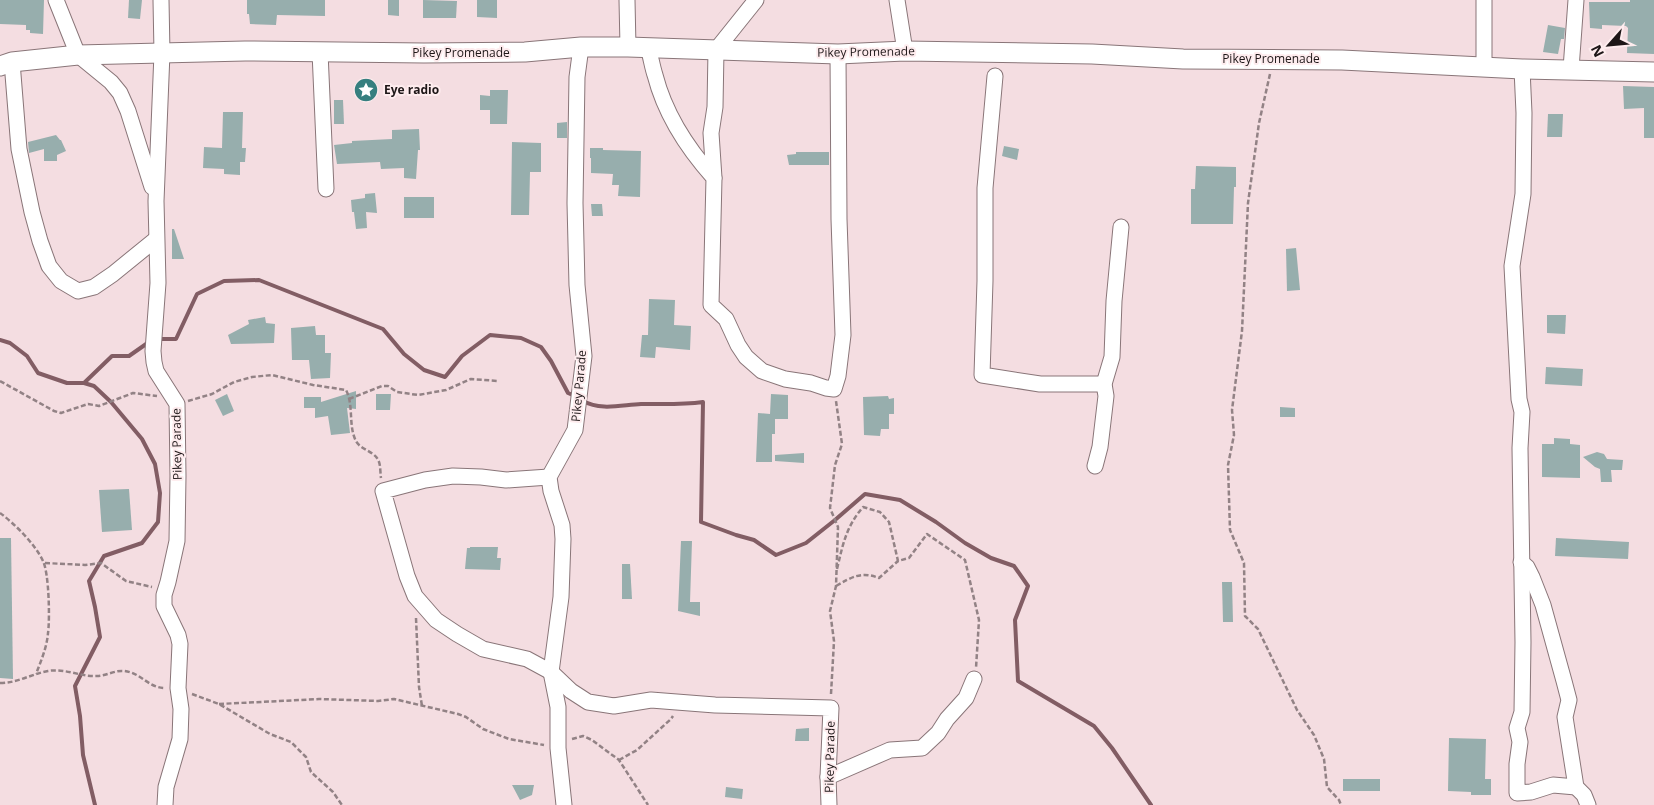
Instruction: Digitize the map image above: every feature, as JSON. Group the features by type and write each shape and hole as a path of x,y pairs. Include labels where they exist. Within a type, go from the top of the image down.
{"street":[{"path":"56,0 78,55 111,82 120,93 128,111 156,202"},
{"name":"Pikey Parade","path":"161,0 162,53 156,202 158,283 153,351 156,371 177,404 177,541 164,595 164,606 178,635 180,644 178,688 181,709 180,739 166,787 165,805"},
{"path":"627,0 628,47"},
{"path":"756,0 716,50 715,107 711,133 714,178 711,305 726,319 746,357 762,371 785,379 834,389 838,376 843,335 839,228 838,54"},
{"path":"897,0 905,51"},
{"path":"1484,0 1484,67"},
{"path":"1572,69 1576,0"},
{"name":"Pikey Promenade","path":"6,64 78,55 245,51 525,52 581,47 628,47 838,54 905,51 1092,54 1183,59 1342,60 1522,69 1654,72"},
{"name":"Pikey Parade","path":"549,477 575,430 584,356 577,276 575,203 577,77 581,47"},
{"path":"648,48 655,75 676,126 688,147 714,178"},
{"path":"320,52 326,189"},
{"path":"6,64 19,149 32,212 49,266 61,280 78,291 94,287 113,274 156,238"},
{"path":"1522,69 1524,114 1522,194 1512,266 1519,399 1522,412 1520,448 1523,642 1522,712 1517,728 1520,742 1515,799 1553,784 1576,787"},
{"path":"995,76 985,188 982,375 1040,384 1104,384"},
{"path":"1095,466 1100,447 1106,396 1104,384 1112,357 1114,301 1121,227"},
{"path":"564,805 558,748 558,707 551,672 561,597 563,539 562,525 551,491 549,477 506,480 453,476 425,480 384,491 407,576 415,596 436,620 483,649 527,659 551,672 570,691 588,702 614,706 651,700 680,703 831,708"},
{"path":"1521,562 1527,567 1532,576 1543,605 1564,681 1569,700 1565,717 1576,787 1584,795 1588,805"},
{"path":"828,777 890,750 922,748 938,733 947,719 966,698 974,679"},
{"name":"Pikey Parade","path":"829,805 828,777 831,708"}],"path":[{"path":"1273,60 1259,123 1248,203 1242,331 1232,410 1234,435 1228,465 1230,530 1244,563 1246,616 1258,630 1297,710 1314,735 1324,759 1327,787 1341,805"},
{"path":"0,381 61,413 88,404 99,406 133,393 157,396 177,404 212,394 234,382 252,377 272,375 346,390 355,440 360,446 376,457 379,462 384,491"},
{"path":"349,399 382,386 388,386 397,392 418,394 446,390 471,379 498,381"},
{"path":"831,708 834,642 830,611 836,586 838,527 830,508 836,465 842,444 834,389"},
{"path":"837,569 853,518 864,507 880,512 889,522 898,561"},
{"path":"0,512 39,553 47,573 48,634 44,654 36,674"},
{"path":"836,586 852,577 868,573 879,578 898,561 909,558 927,534 964,560 979,620 974,679"},
{"path":"44,563 85,565 101,563 126,581 146,585 164,595"},
{"path":"415,596 418,686 422,706"},
{"path":"0,682 20,680 54,670 80,676 104,676 122,671 137,674 150,685 178,688 204,700 219,704 270,734 292,742 306,757 311,772 333,792 342,805"},
{"path":"219,704 319,700 378,701 394,699 466,717 483,729 510,739 558,748 572,738 583,736 592,740 619,760 648,805"},
{"path":"619,760 637,750 649,740 671,719 680,703"}],"building":[{"path":"0,0 44,0 43,34 30,33 30,30 26,30 26,25 0,24"},
{"path":"129,0 142,0 140,19 128,18"},
{"path":"247,0 325,0 325,16 277,15 276,25 250,24 249,14 247,14"},
{"path":"388,0 399,0 399,16 388,15"},
{"path":"423,0 457,1 456,18 423,18"},
{"path":"477,0 497,0 497,18 477,17"},
{"path":"1630,0 1654,0 1654,54 1627,53 1628,28 1626,26 1602,25 1602,29 1590,28 1589,2 1630,2"},
{"path":"1548,25 1565,28 1564,39 1561,39 1558,54 1543,52"},
{"path":"1623,86 1654,87 1654,138 1644,138 1644,108 1624,109"},
{"path":"490,90 508,90 507,124 490,124 490,110 480,110 480,95 490,96"},
{"path":"334,100 343,100 344,124 334,124"},
{"path":"223,112 243,112 242,148 246,148 245,162 240,162 240,175 224,174 224,169 203,168 204,147 222,148"},
{"path":"1548,114 1563,114 1562,137 1547,137"},
{"path":"567,122 567,138 557,138 557,123"},
{"path":"419,129 420,150 418,150 416,179 404,178 404,168 381,169 380,162 337,164 334,145 352,143 352,141 392,139 392,130"},
{"path":"56,135 61,140 66,151 57,155 57,161 44,161 44,149 29,153 28,142"},
{"path":"512,142 541,143 541,172 530,172 529,215 511,215"},
{"path":"1004,146 1019,149 1017,160 1002,156"},
{"path":"590,148 641,151 640,197 618,196 619,185 612,185 613,174 591,173"},
{"path":"796,152 829,152 829,165 789,165 787,155 796,154"},
{"path":"1196,166 1236,167 1233,224 1191,224 1191,189 1195,189"},
{"path":"375,193 377,213 366,212 367,228 356,229 351,200 365,198 365,194"},
{"path":"404,197 434,197 434,218 404,218"},
{"path":"591,204 602,204 603,216 592,216"},
{"path":"172,229 174,229 184,259 172,259"},
{"path":"1296,248 1300,290 1287,291 1286,249"},
{"path":"649,299 675,300 674,325 691,326 690,350 656,347 655,358 640,357 642,335 648,335"},
{"path":"1547,315 1566,315 1565,334 1547,333"},
{"path":"265,317 266,323 275,324 274,343 231,344 228,335 249,324 248,320"},
{"path":"315,326 316,335 325,335 325,353 331,353 330,378 311,379 309,360 292,360 291,328"},
{"path":"1546,367 1583,369 1582,386 1545,384"},
{"path":"356,391 356,409 347,408 350,433 331,435 328,416 315,418 315,408 304,408 304,397 321,397 321,402"},
{"path":"227,394 234,411 223,416 215,400"},
{"path":"376,394 391,394 390,410 376,410"},
{"path":"771,394 788,395 788,419 775,419 775,434 772,434 772,462 756,462 758,413 770,414"},
{"path":"888,396 889,399 894,398 894,414 889,414 889,429 881,429 880,436 864,435 863,397"},
{"path":"1280,407 1295,408 1295,417 1280,417"},
{"path":"1554,438 1570,439 1570,444 1580,445 1580,478 1542,477 1542,444 1554,444"},
{"path":"1597,452 1604,454 1607,459 1623,460 1622,470 1611,470 1612,482 1601,482 1600,469 1583,457"},
{"path":"804,453 804,463 775,461 775,455"},
{"path":"129,489 132,530 102,532 99,490"},
{"path":"0,538 11,538 13,679 0,678"},
{"path":"1556,538 1629,542 1628,559 1555,556"},
{"path":"681,541 692,541 690,602 700,602 700,616 678,611"},
{"path":"498,547 497,558 501,558 500,570 465,569 467,548"},
{"path":"622,564 630,564 632,599 622,599"},
{"path":"1222,582 1232,582 1233,622 1223,622"},
{"path":"809,728 809,741 795,741 796,729"},
{"path":"1449,738 1486,739 1485,779 1491,779 1491,795 1471,795 1471,792 1448,791"},
{"path":"1343,779 1380,779 1380,791 1343,791"},
{"path":"512,785 534,785 532,795 520,800"},
{"path":"726,787 743,789 742,799 725,797"}],"waterway":[{"path":"158,339 176,339 197,294 224,281 259,280 383,329 404,354 424,370 445,377 462,356 490,335 521,338 541,347 551,361 568,393 575,396"},
{"path":"0,340 10,343 27,356 38,373 67,383 84,383 94,386 111,402 142,439 155,464 160,493 158,522 142,543 104,556 89,581 100,637 75,686 80,716 83,755 95,805"},
{"path":"84,383 112,356 129,356 149,342"},
{"path":"583,401 604,407 703,402 701,522 754,540 776,555 806,543 865,494 900,500 936,522 965,543 991,558 1014,566 1028,586 1015,620 1018,681 1094,726 1112,748 1151,805"}],"place":[{"name":"Eye radio","path":"366,90"}]}
